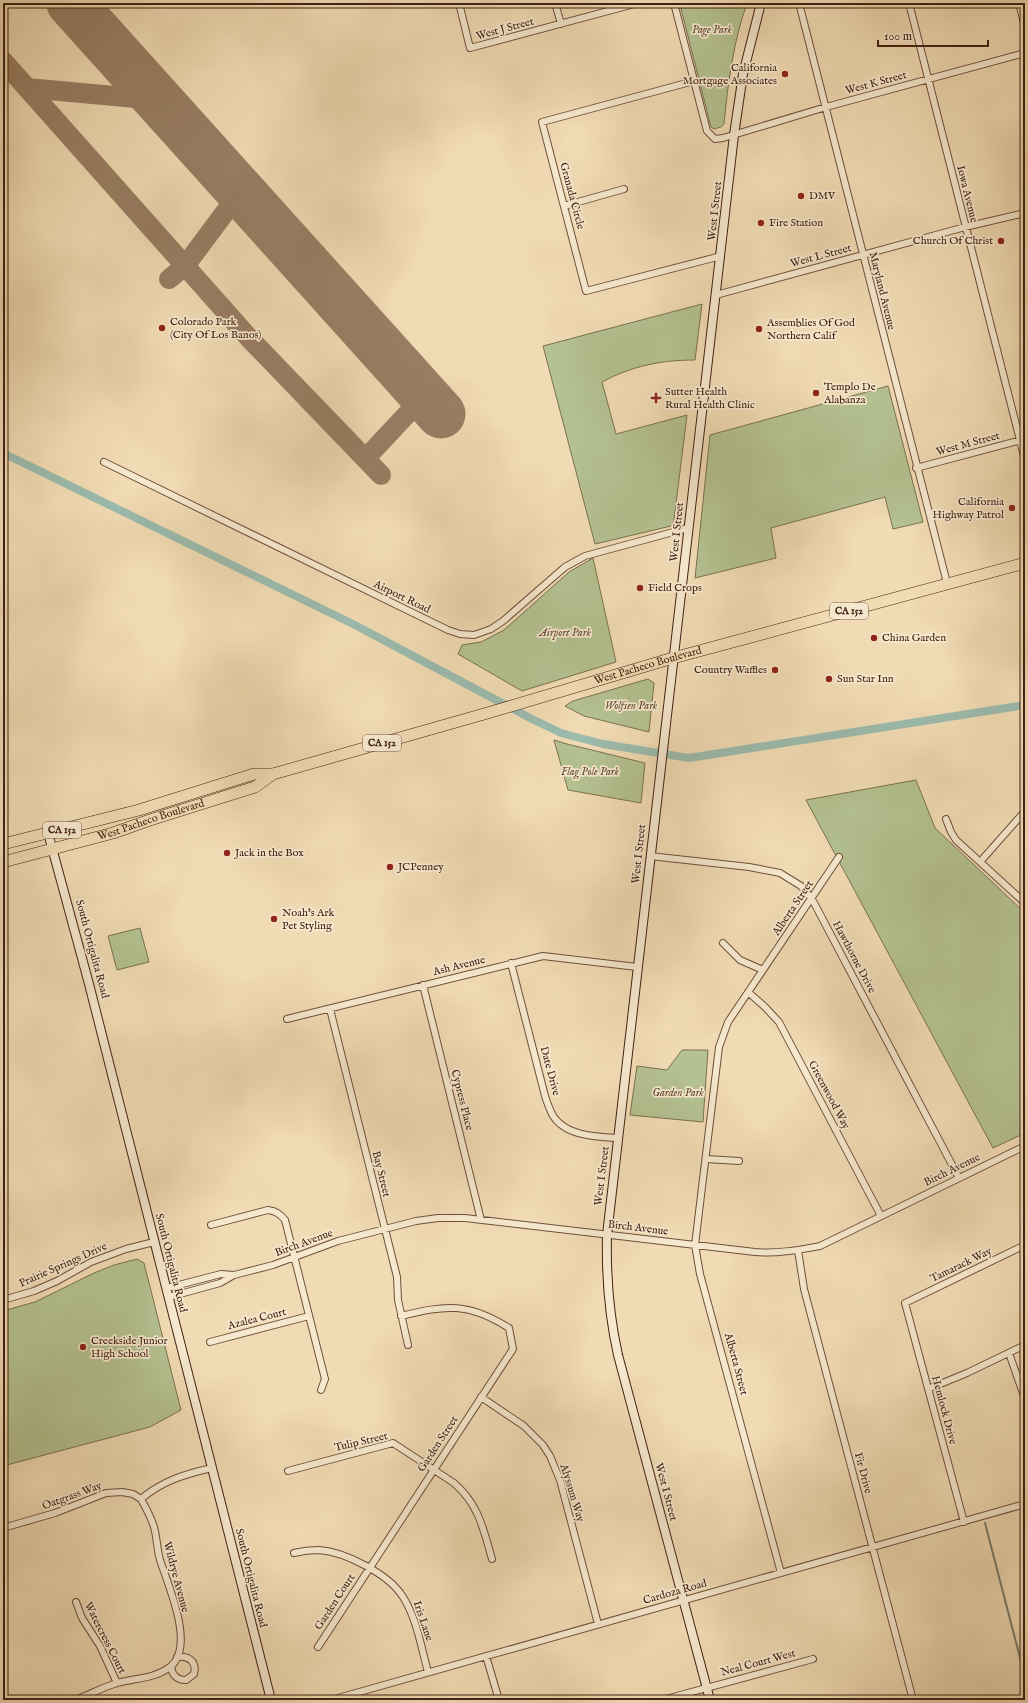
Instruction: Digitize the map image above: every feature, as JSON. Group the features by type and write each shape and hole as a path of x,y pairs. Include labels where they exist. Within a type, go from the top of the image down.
{"highway":[{"name":"West Pacheco Boulevard","path":"3,844 139,810 254,774 273,774 526,702 673,658 1025,563"},
{"name":"West Pacheco Boulevard","path":"3,862 113,833 255,787 273,774"}],"street":[{"name":"West J Street","path":"459,3 470,48 638,3"},
{"path":"555,3 560,24"},
{"path":"674,3 694,81"},
{"name":"West I Street","path":"710,1700 614,1334 606,1262 607,1235 637,967 734,135 743,74 761,3"},
{"name":"Maryland Avenue","path":"799,3 916,468 947,583"},
{"name":"Iowa Avenue","path":"909,3 965,227 1022,440 1025,460"},
{"path":"1019,3 1025,26"},
{"name":"West K Street","path":"694,81 707,131 715,139 734,135 826,107 1025,53"},
{"name":"Granada Circle","path":"694,81 542,122 586,291 721,256"},
{"path":"564,206 624,189"},
{"name":"West L Street","path":"716,295 965,227 1025,213"},
{"name":"West M Street","path":"916,468 1022,440"},
{"name":"Airport Road","path":"104,462 448,630 460,634 474,635 491,629 503,621 565,567 585,556 688,528"},
{"path":"980,862 1025,811"},
{"path":"946,819 956,840 1025,903"},
{"name":"South Ortigalita Road","path":"48,833 89,984 168,1292 270,1700"},
{"name":"Hawthorne Drive","path":"650,856 749,867 780,873 802,886 812,899 959,1178"},
{"name":"Alberta Street","path":"781,1572 700,1274 695,1245 719,1047 728,1022 840,857"},
{"path":"723,943 740,960 763,970"},
{"name":"Ash Avenue","path":"287,1019 543,956 637,967"},
{"name":"Date Drive","path":"511,963 545,1096 552,1115 558,1122 568,1128 589,1136 618,1138"},
{"name":"Cypress Place","path":"423,985 481,1220"},
{"name":"Greenwood Way","path":"748,992 779,1022 881,1216"},
{"name":"Bay Street","path":"330,1009 385,1229 396,1277 398,1300 408,1345"},
{"name":"Birch Avenue","path":"168,1292 220,1283 234,1275 273,1265 324,1245 416,1221 438,1218 481,1220 773,1254 798,1250 820,1246 1025,1146"},
{"path":"706,1159 739,1161"},
{"path":"211,1225 268,1210 278,1213 285,1220 325,1379 321,1390"},
{"name":"Prairie Springs Drive","path":"3,1300 34,1291 57,1281 91,1262 126,1248 154,1242"},
{"name":"Tamarack Way","path":"905,1303 1025,1245"},
{"name":"Fir Drive","path":"798,1250 804,1289 913,1700"},
{"name":"Hemlock Drive","path":"905,1303 964,1522"},
{"name":"Garden Street","path":"369,1569 513,1349 509,1328 485,1314 460,1307 430,1309 401,1316"},
{"name":"Azalea Court","path":"210,1342 309,1316"},
{"path":"928,1388 967,1373 1025,1345"},
{"path":"1009,1353 1017,1372 1025,1399"},
{"name":"Alyssum Way","path":"481,1397 524,1426 538,1440 550,1456 560,1480 598,1624"},
{"name":"Tulip Street","path":"288,1471 393,1443 454,1483 470,1500 482,1522 492,1559"},
{"path":"141,1499 168,1481 187,1474 212,1468"},
{"name":"Oatgrass Way","path":"3,1528 55,1513 106,1493 122,1492 132,1494 141,1499"},
{"name":"Wildrye Avenue","path":"117,1683 153,1676 174,1662 181,1639 173,1596 165,1576 157,1548 154,1528 150,1515 141,1499"},
{"name":"Cardoza Road","path":"331,1700 1025,1504"},
{"name":"Iris Lane","path":"294,1553 313,1550 345,1556 381,1575 393,1584 403,1597 411,1612 428,1672"},
{"name":"Garden Court","path":"318,1647 369,1569"},
{"name":"Watercress Court","path":"76,1602 82,1618 100,1646 117,1683"},
{"path":"486,1656 499,1700"},
{"name":"Neal Court West","path":"662,1700 814,1658"},
{"path":"75,1700 117,1683"}],"green space":[{"name":"Page Park","path":"681,3 747,3 738,33 729,78 724,124 721,127 714,129 711,127 680,5"},
{"path":"702,304 695,360 670,361 647,365 613,376 602,382 616,434 687,415 674,520 671,526 595,544 543,346"},
{"path":"888,386 923,522 893,529 885,497 771,528 776,558 695,578 710,435"},
{"name":"Airport Park","path":"593,558 616,662 522,691 458,654 462,645 481,642 504,630 569,572"},
{"name":"Wolfsen Park","path":"648,679 654,683 649,732 584,716 565,706 573,701"},
{"name":"Flag Pole Park","path":"554,740 645,763 641,803 568,790"},
{"path":"916,780 935,828 1025,913 1025,1133 993,1148 806,800"},
{"path":"140,928 149,962 117,970 108,936"},
{"name":"Garden Park","path":"682,1050 708,1050 703,1122 630,1115 637,1066 667,1070"},
{"name":"Creekside Junior High School","path":"137,1259 144,1263 181,1410 150,1427 3,1466 3,1311 35,1302 94,1273 114,1265"}],"waterway":[{"path":"3,453 355,625 530,718 561,733 603,744 689,758 1025,705"},
{"path":"985,1523 1025,1677"}],"taxiway":[{"path":"3,61 250,339 381,475"},
{"path":"27,88 158,100"},
{"path":"169,279 185,266 241,191"},
{"path":"366,458 424,396"}],"runway":[{"path":"71,3 441,414"}],"place":[{"name":"California Mortgage Associates","path":"785,74"},
{"name":"DMV","path":"801,196"},
{"name":"Fire Station","path":"761,223"},
{"name":"Church Of Christ","path":"1001,241"},
{"name":"Colorado Park (City Of Los Banos)","path":"162,328"},
{"name":"Assemblies Of God Northern Calif","path":"759,329"},
{"name":"Templo De Alabanza","path":"816,393"},
{"name":"Sutter Health Rural Health Clinic","path":"656,398"},
{"name":"California Highway Patrol","path":"1012,508"},
{"name":"Field Crops","path":"640,588"},
{"name":"China Garden","path":"874,638"},
{"name":"Country Waffles","path":"775,670"},
{"name":"Sun Star Inn","path":"829,679"},
{"name":"Jack in the Box","path":"227,853"},
{"name":"JCPenney","path":"390,867"},
{"name":"Noah's Ark Pet Styling","path":"274,919"},
{"name":"Creekside Junior High School","path":"83,1347"}]}
